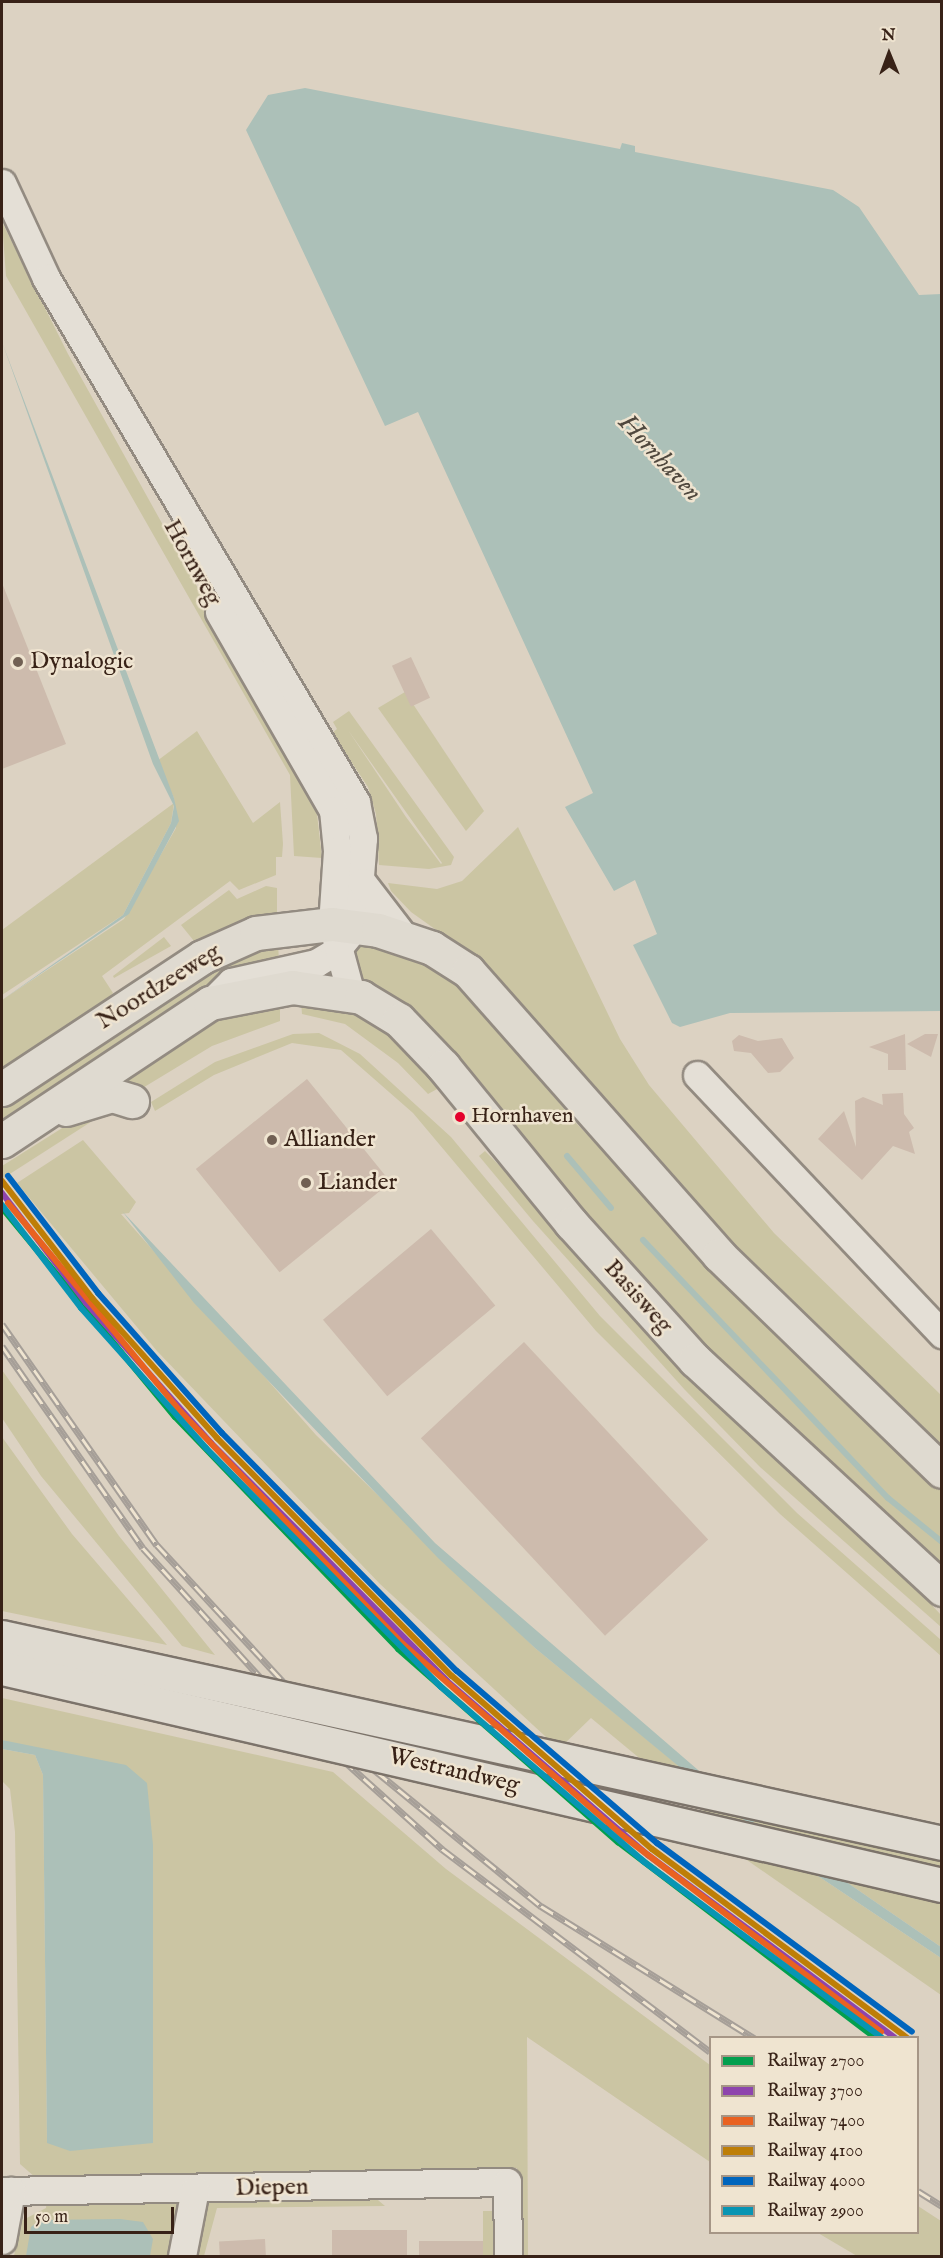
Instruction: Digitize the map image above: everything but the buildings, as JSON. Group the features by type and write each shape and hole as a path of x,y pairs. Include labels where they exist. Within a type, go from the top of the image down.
{"main road":[{"name":"Noordzeeweg","path":"2,1089 220,947 291,925 341,934"},
{"path":"341,934 405,938 468,970 719,1255 942,1471"},
{"name":"Noordzeeweg","path":"2,1141 210,1003 271,988 351,994"},
{"name":"Basisweg","path":"351,994 399,1020 695,1360 942,1588"},
{"path":"41,1114 112,1095 132,1101"},
{"name":"Westrandweg","path":"2,1637 942,1844"},
{"name":"Westrandweg","path":"2,1668 942,1885"}],"street":[{"name":"Hornweg","path":"2,183 46,278 264,653 346,778 360,818 362,882 341,934"},
{"name":"Hornweg","path":"2,214 70,350 328,795 337,843 341,934"},
{"path":"362,882 405,938"},
{"path":"341,934 351,994"},
{"name":"Noordzeeweg","path":"210,1003 231,982 316,963 341,934"},
{"path":"697,1075 942,1334"},
{"name":"Diepen","path":"6,2191 507,2182 508,2256"},
{"path":"182,2256 195,2189"},
{"path":"2,2240 6,2191"}],"shaded area":[{"path":"2,222 68,354 214,617 241,678 305,781 316,805 322,858 294,856 290,775 6,276"},
{"path":"405,692 484,811 466,831 378,708"},
{"path":"349,711 454,857 451,865 429,869 379,865 376,814 368,787 332,733 337,729 333,722","holes":["348,730 442,863 406,817"]},
{"path":"197,731 253,823 280,802 283,844 282,857 276,857 276,875 239,890 230,881 102,976 113,993 90,1017 2,1073 2,1000 124,919 176,828 174,798 157,761"},
{"path":"174,803 171,823 123,915 2,995 2,930"},
{"path":"518,827 620,1039 649,1085 774,1233 941,1395 941,1454 752,1274 484,964 411,912 391,891 388,883 437,889 462,881"},
{"path":"266,886 277,888 277,914 194,941 181,925 229,890 237,899"},
{"path":"164,937 171,946 114,978 113,976"},
{"path":"278,940 279,965 188,998 2,1126 2,1102 205,967"},
{"path":"358,941 409,956 463,989 577,1124 807,1364 941,1486 941,1568 753,1395 360,977 348,948"},
{"path":"301,1001 367,1017 418,1053 439,1088 428,1094 398,1063 345,1024 302,1014"},
{"path":"280,1002 280,1021 212,1046 141,1089 118,1082 216,1017"},
{"path":"319,1033 360,1054 451,1137 600,1316 797,1513 941,1640 941,1656 780,1514 596,1331 413,1113 341,1050 292,1043 214,1075 155,1111 151,1102 215,1062 293,1034"},
{"path":"94,1108 111,1109 2,1179 2,1166"},
{"path":"83,1140 136,1202 129,1213 121,1214 316,1435 535,1648 750,1824 756,1815 770,1825 791,1798 941,1830 941,1947 826,1868 818,1876 941,1958 941,1995 744,1858 749,1849 591,1718 559,1749 380,1584 157,1351 17,1183"},
{"path":"485,1151 894,1564 941,1615 941,1627 760,1467 685,1390 533,1221 479,1156"},
{"path":"2,1370 119,1536 215,1655 182,1646 41,1476 2,1418"},
{"path":"2,1437 72,1534 167,1645 2,1611"},
{"path":"2,1698 333,1772 446,1869 709,2064 709,2161 527,2037 528,2256 519,2256 517,2168 36,2178 20,2164 15,1832 10,1789 2,1781 2,1749 35,1755 43,1775 47,2143 146,1783 2,1740"},
{"path":"372,2195 385,2206 217,2208 204,2256 14,2256 21,2221 46,2208 47,2198"},
{"path":"919,2207 941,2221 941,2256 857,2256 820,2234 919,2234"},
{"path":"483,2211 496,2211 496,2256 483,2256"}],"water":[{"path":"305,88 620,149 622,143 635,146 635,152 833,190 859,207 919,295 941,294 941,1011 730,1013 680,1027 672,1023 633,945 657,934 635,880 614,891 565,807 593,793 418,412 385,426 246,130 268,95"},
{"path":"2,342 174,798 179,821 129,914 2,1000 123,915 171,823 174,806 153,764"},
{"path":"122,1211 435,1543 756,1820 750,1825 535,1648 438,1558 194,1303"},
{"path":"2,1740 126,1765 147,1783 153,1845 153,2143 70,2151 47,2143 43,1775 35,1755 2,1749"},
{"path":"826,1868 941,1947 941,1958 818,1876"},
{"path":"120,2219 143,2222 153,2239 150,2256 26,2256 31,2227 40,2220"}],"waterway":[{"path":"567,1156 611,1208"},
{"path":"643,1240 888,1498 942,1542"}],"railway":[{"path":"2,1324 157,1545 333,1736 541,1906 751,2036"},
{"path":"2,1346 143,1548 301,1722 442,1849 709,2051"},
{"path":"919,2192 942,2206"}],"rail line":[{"name":"4000","path":"8,1176 98,1293 222,1433 457,1671 657,1843 912,2032"},
{"name":"4100","path":"2,1181 92,1298 217,1438 452,1676 652,1849 904,2036"},
{"name":"3700","path":"2,1193 86,1303 211,1443 447,1681 648,1855 892,2036"},
{"name":"7400","path":"8,1203 181,1412 403,1644 623,1836 881,2032"},
{"name":"2900","path":"2,1205 81,1308 206,1448 441,1687 643,1861 879,2036"},
{"name":"2700","path":"2,1208 175,1417 398,1649 618,1842 872,2036"}],"place":[{"name":"Dynalogic","path":"18,662"},
{"name":"Hornhaven","path":"460,1117"},
{"name":"Alliander","path":"272,1140"},
{"name":"Liander","path":"306,1183"}]}
